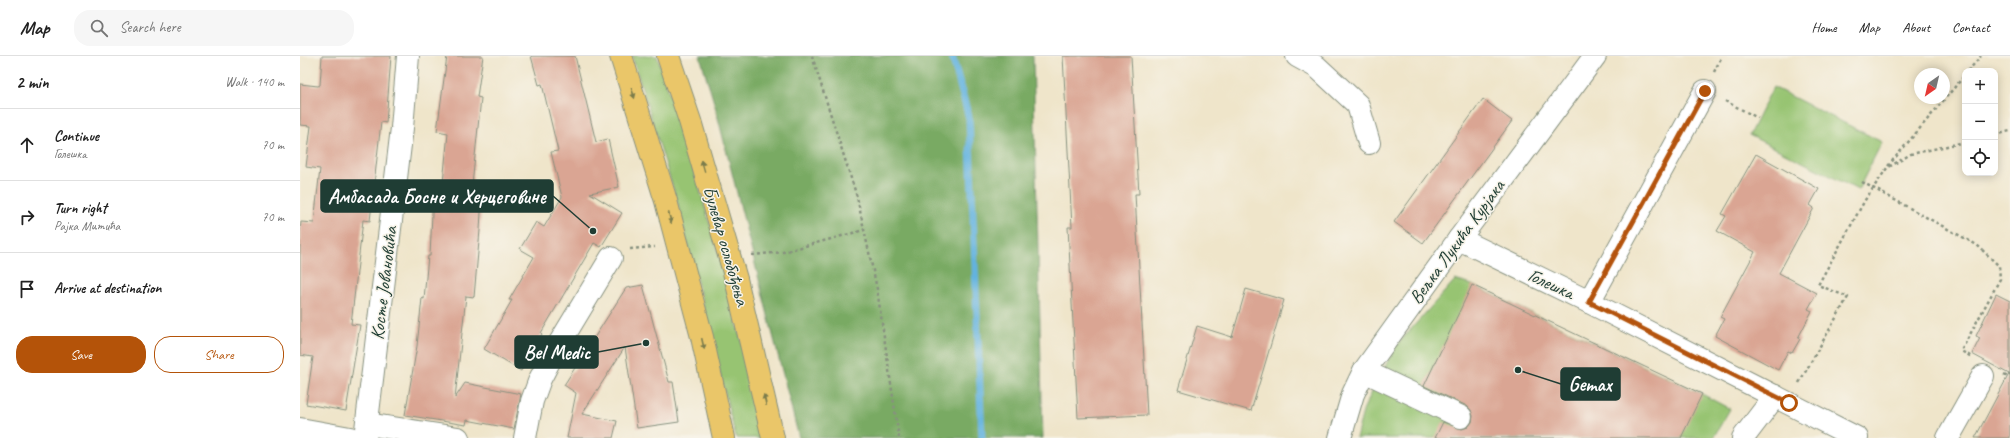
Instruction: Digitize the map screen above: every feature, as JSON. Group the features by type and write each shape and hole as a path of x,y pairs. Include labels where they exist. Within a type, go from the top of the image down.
{"main road":[{"path":"621,56 666,201 702,337 724,438"},
{"name":"Булевар ослобођења","path":"668,56 690,121 736,279 773,438"}],"street":[{"name":"Косте Јовановића","path":"366,431 402,128 408,56"},
{"path":"1297,56 1317,67 1358,105 1369,143"},
{"name":"Вељка Лукића Курјака","path":"1340,438 1353,394 1364,371 1458,239 1595,56"},
{"path":"1589,302 1705,91"},
{"name":"Голешка","path":"1458,239 1589,302 1857,438"},
{"path":"525,438 532,401 540,379 553,354 611,258"},
{"path":"1948,438 1978,367"},
{"path":"1364,371 1461,417"},
{"path":"1742,438 1782,400"},
{"path":"300,429 350,438"},
{"path":"366,431 458,438"}],"path":[{"path":"812,56 857,197 877,289 899,438"},
{"path":"1971,68 1981,56"},
{"path":"1782,400 1799,383 1848,297 1818,285 1873,187 1887,168 1962,79"},
{"path":"1705,91 1758,118"},
{"path":"1998,134 2010,132"},
{"path":"1887,168 1911,154 1962,143"},
{"path":"1862,182 1977,245 1999,266 2000,279 1961,351 1978,367"},
{"path":"744,256 783,252 864,230"},
{"path":"642,249 654,247"}],"green space":[{"path":"632,56 657,56 688,150 716,246 753,390 763,438 736,438 677,201"},
{"path":"700,56 1033,56 1043,438 799,438 715,106"},
{"path":"1773,87 1882,142 1858,190 1749,135"},
{"path":"1455,280 1472,285 1702,394 1730,409 1713,438 1356,438 1364,408 1395,347"}],"building":[{"path":"322,56 391,56 386,123 381,122 370,221 363,220 351,324 360,325 346,411 306,404 313,357 300,355 301,222 314,223 320,169 306,167 311,126 300,125 300,84 320,85"},
{"path":"447,56 483,56 477,97 481,98 471,195 482,195 480,230 474,297 466,296 455,398 465,383 521,394 514,429 467,420 466,425 405,415 417,346 422,298 424,299 428,256 430,256 433,193 442,193 448,133 437,131"},
{"path":"531,56 575,56 596,142 608,139 619,187 590,193 622,213 601,247 594,243 541,333 542,334 521,371 484,349 512,300 509,300 534,257 520,249 536,222 544,227 562,197 551,152 558,151 542,84 539,85"},
{"path":"1063,56 1131,56 1139,194 1135,194 1147,415 1078,418 1068,227 1072,227"},
{"path":"1483,99 1512,121 1423,243 1394,222"},
{"path":"1756,154 1819,189 1810,205 1814,208 1779,273 1817,293 1808,309 1812,311 1798,338 1800,339 1792,353 1788,351 1778,370 1715,336 1724,319 1720,317 1755,252 1717,231 1726,216 1722,214"},
{"path":"643,285 669,382 673,382 679,422 637,428 625,347 582,414 617,421 613,438 567,438 576,393 564,385 626,288"},
{"path":"1472,285 1702,394 1681,438 1435,438 1443,422 1462,429 1468,427 1472,422 1473,416 1471,410 1467,406 1424,386"},
{"path":"1246,289 1284,300 1251,411 1178,390 1197,326 1232,337"},
{"path":"1996,294 2010,301 2010,438 1975,438 2009,374 1972,354 1980,338 1976,336"}],"waterway":[{"path":"952,56 969,118 982,438"}],"place":[{"name":"Амбасада Босне и Херцеговине","path":"593,231"},
{"name":"Bel Medic","path":"646,343"},
{"name":"Gemax","path":"1518,370"}],"route":[{"path":"1705,91 1589,302 1789,403"}]}
